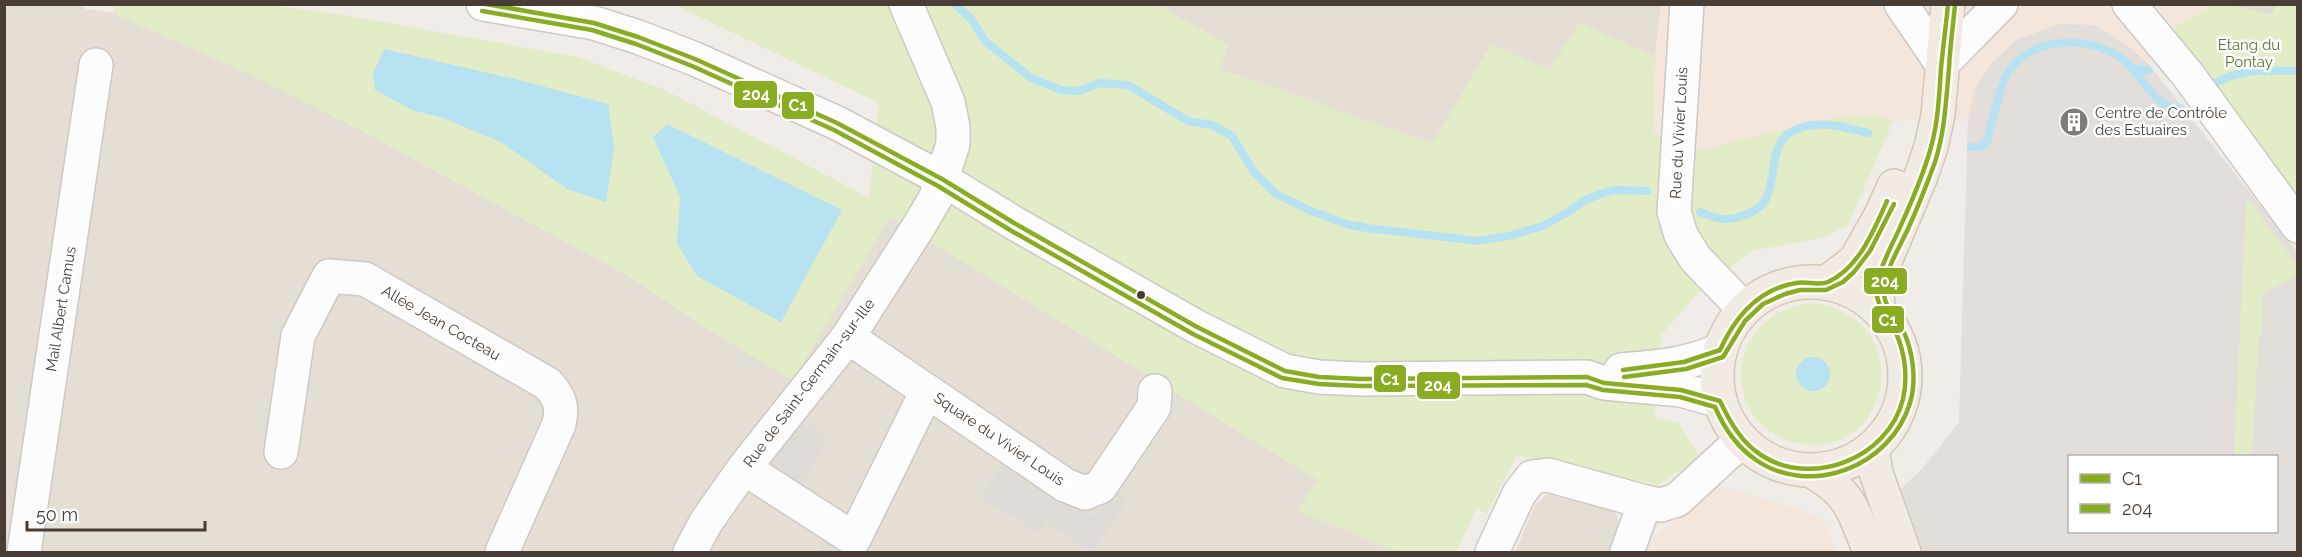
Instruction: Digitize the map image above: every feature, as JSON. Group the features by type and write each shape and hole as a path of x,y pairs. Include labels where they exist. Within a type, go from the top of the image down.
{"main road":[{"path":"1878,309 1877,286 1883,266 1931,147 1938,114 1948,4"},
{"path":"1826,283 1855,261 1881,215 1942,64"},
{"path":"1796,282 1826,283 1845,288 1863,297 1878,309 1895,331 1904,357 1906,384 1899,411 1888,432 1872,449 1854,460 1833,468 1812,471 1786,467 1762,457 1742,440 1729,422 1720,401 1716,376 1725,335 1744,309 1768,292 1796,282"},
{"path":"1872,449 1876,473 1904,552"},
{"path":"1812,471 1833,483 1843,493 1854,510 1870,552"}],"street":[{"path":"483,4 594,23 638,37 695,59 837,123 942,179 1014,223 1197,327 1285,371 1319,377 1361,379 1587,377 1604,382 1681,390 1720,401"},
{"name":"Rue de Saint-Germain-sur-Ille","path":"690,552 706,522 744,468 848,337 920,226 936,197 953,144 953,127 948,102 906,4"},
{"name":"Rue du Vivier Louis","path":"1687,4 1674,212 1681,235 1695,258 1744,309"},
{"path":"1901,4 1942,64 2001,4"},
{"path":"2129,4 2188,75 2298,226"},
{"name":"Mail Albert Camus","path":"24,552 96,65"},
{"name":"Allée Jean Cocteau","path":"281,452 298,336 329,276 365,279 548,384 558,396 562,409 559,424 502,552"},
{"name":"Square du Vivier Louis","path":"848,337 1065,485 1085,493 1100,487 1154,407 1155,392"},
{"path":"1587,377 1601,371 1680,364 1701,359 1720,350"},
{"name":"Square du Vivier Louis","path":"744,468 854,539 927,392"},
{"path":"1492,552 1519,494 1532,477 1548,475 1661,505 1677,500 1742,440"},
{"path":"1627,552 1645,502"}],"shaded area":[{"path":"2275,4 2272,14 2232,5"},
{"path":"4,5 79,5 86,9 113,13 250,74 353,126 632,278 701,325 793,380 890,216 1318,480 1299,511 1400,552 5,552"},
{"path":"1157,5 1661,5 1655,57 1580,23 1549,70 1491,45 1432,145 1236,74 1219,70 1229,45"},
{"path":"1661,5 2210,5 2209,8 2171,29 2147,62 2124,43 1990,65 1975,89 1968,119 1893,121 1873,115 1824,119 1702,150 1654,133 1655,57"},
{"path":"2061,24 2095,25 2124,43 2147,62 2297,252 2297,552 1923,552 1901,489 1921,470 1959,422 1968,119 1975,89 1990,65 2017,39"},
{"path":"802,419 827,440 803,485 770,463"},
{"path":"1006,458 1095,517 1115,490 1128,500 1092,552 1089,552 1046,522 1039,533 980,497"},
{"path":"1717,485 1796,508 1824,521 1836,552 1637,552"},
{"path":"1551,491 1614,510 1634,552 1515,552 1535,505"},
{"path":"824,539 847,552 817,552"}],"green space":[{"path":"114,5 267,5 337,14 578,57 667,91 869,198 879,103 675,5 1157,5 1229,45 1219,70 1236,74 1432,144 1491,45 1549,70 1580,22 1655,57 1654,133 1702,150 1824,119 1873,115 1893,121 1848,225 1822,238 1751,251 1696,295 1661,335 1655,418 1679,423 1700,458 1658,485 1517,455 1487,513 1476,509 1456,552 1400,552 1298,511 1317,480 890,217 793,381 701,325 632,278 353,126 250,74 113,13"},
{"name":"Etang du Pontay","path":"2210,5 2297,5 2297,204 2171,29 2209,8"},
{"path":"2249,200 2297,265 2297,279 2295,277 2263,294 2252,455 2234,455 2246,202"},
{"path":"1814,303 1847,314 1869,334 1880,358 1881,384 1873,409 1856,430 1832,442 1802,444 1775,435 1756,418 1744,396 1741,372 1747,348 1760,327 1783,311","holes":["1820,359 1828,367 1812,391 1802,387"]}],"water":[{"path":"384,49 523,81 608,104 614,149 606,202 567,189 501,142 443,118 412,110 375,90 373,74"},
{"path":"667,124 842,210 781,322 697,276 677,243 680,197 653,137"},
{"path":"1813,357 1825,362 1830,374 1825,386 1813,391 1801,386 1796,374 1801,362"}],"waterway":[{"path":"955,4 971,19 985,41 1031,78 1061,90 1079,91 1100,83 1128,85 1188,121 1212,125 1232,136 1253,171 1276,194 1346,224 1478,241 1508,236 1543,226 1585,200 1600,194 1615,190 1647,191"},
{"path":"1971,147 1979,147 1987,142 2000,93 2011,68 2035,49 2050,45 2081,43 2111,52 2131,66 2156,98 2172,107 2181,108"},
{"path":"2131,68 2148,70"},
{"path":"2215,83 2246,72 2298,71"},
{"path":"1700,212 1727,219 1740,217 1763,204 1770,188 1780,143 1797,129 1813,125 1827,125 1868,133"}],"transit line":[{"name":"C1","path":"486,4 594,23 638,37 695,59 837,123 942,179 1014,223 1197,327 1285,371 1319,377 1361,379 1587,377 1604,383 1681,390 1720,401 1737,431 1754,450 1781,465 1802,469 1824,468 1845,462 1865,452 1882,438 1895,420 1903,399 1905,383 1903,357 1896,333 1879,304 1877,284 1884,261 1919,183 1934,135 1948,4"},
{"name":"204","path":"482,11 592,30 636,44 692,66 834,130 938,186 1010,230 1193,334 1282,378 1319,384 1361,386 1586,385 1603,390 1680,397 1715,407 1732,436 1756,460 1778,471 1801,476 1824,475 1847,469 1867,459 1886,444 1900,425 1910,403 1913,385 1911,355 1902,328 1887,304 1884,288 1891,265 1919,204 1941,139 1955,5"},
{"name":"C1","path":"1623,370 1684,362 1720,350 1741,316 1750,306 1771,291 1800,283 1824,283 1839,276 1857,258 1877,224 1887,201"},
{"name":"204","path":"1624,377 1686,369 1723,357 1745,321 1763,304 1785,294 1800,290 1826,290 1843,282 1870,251 1894,204"}],"place":[{"name":"Centre de Contrôle des Estuaires","path":"2074,122"}]}
